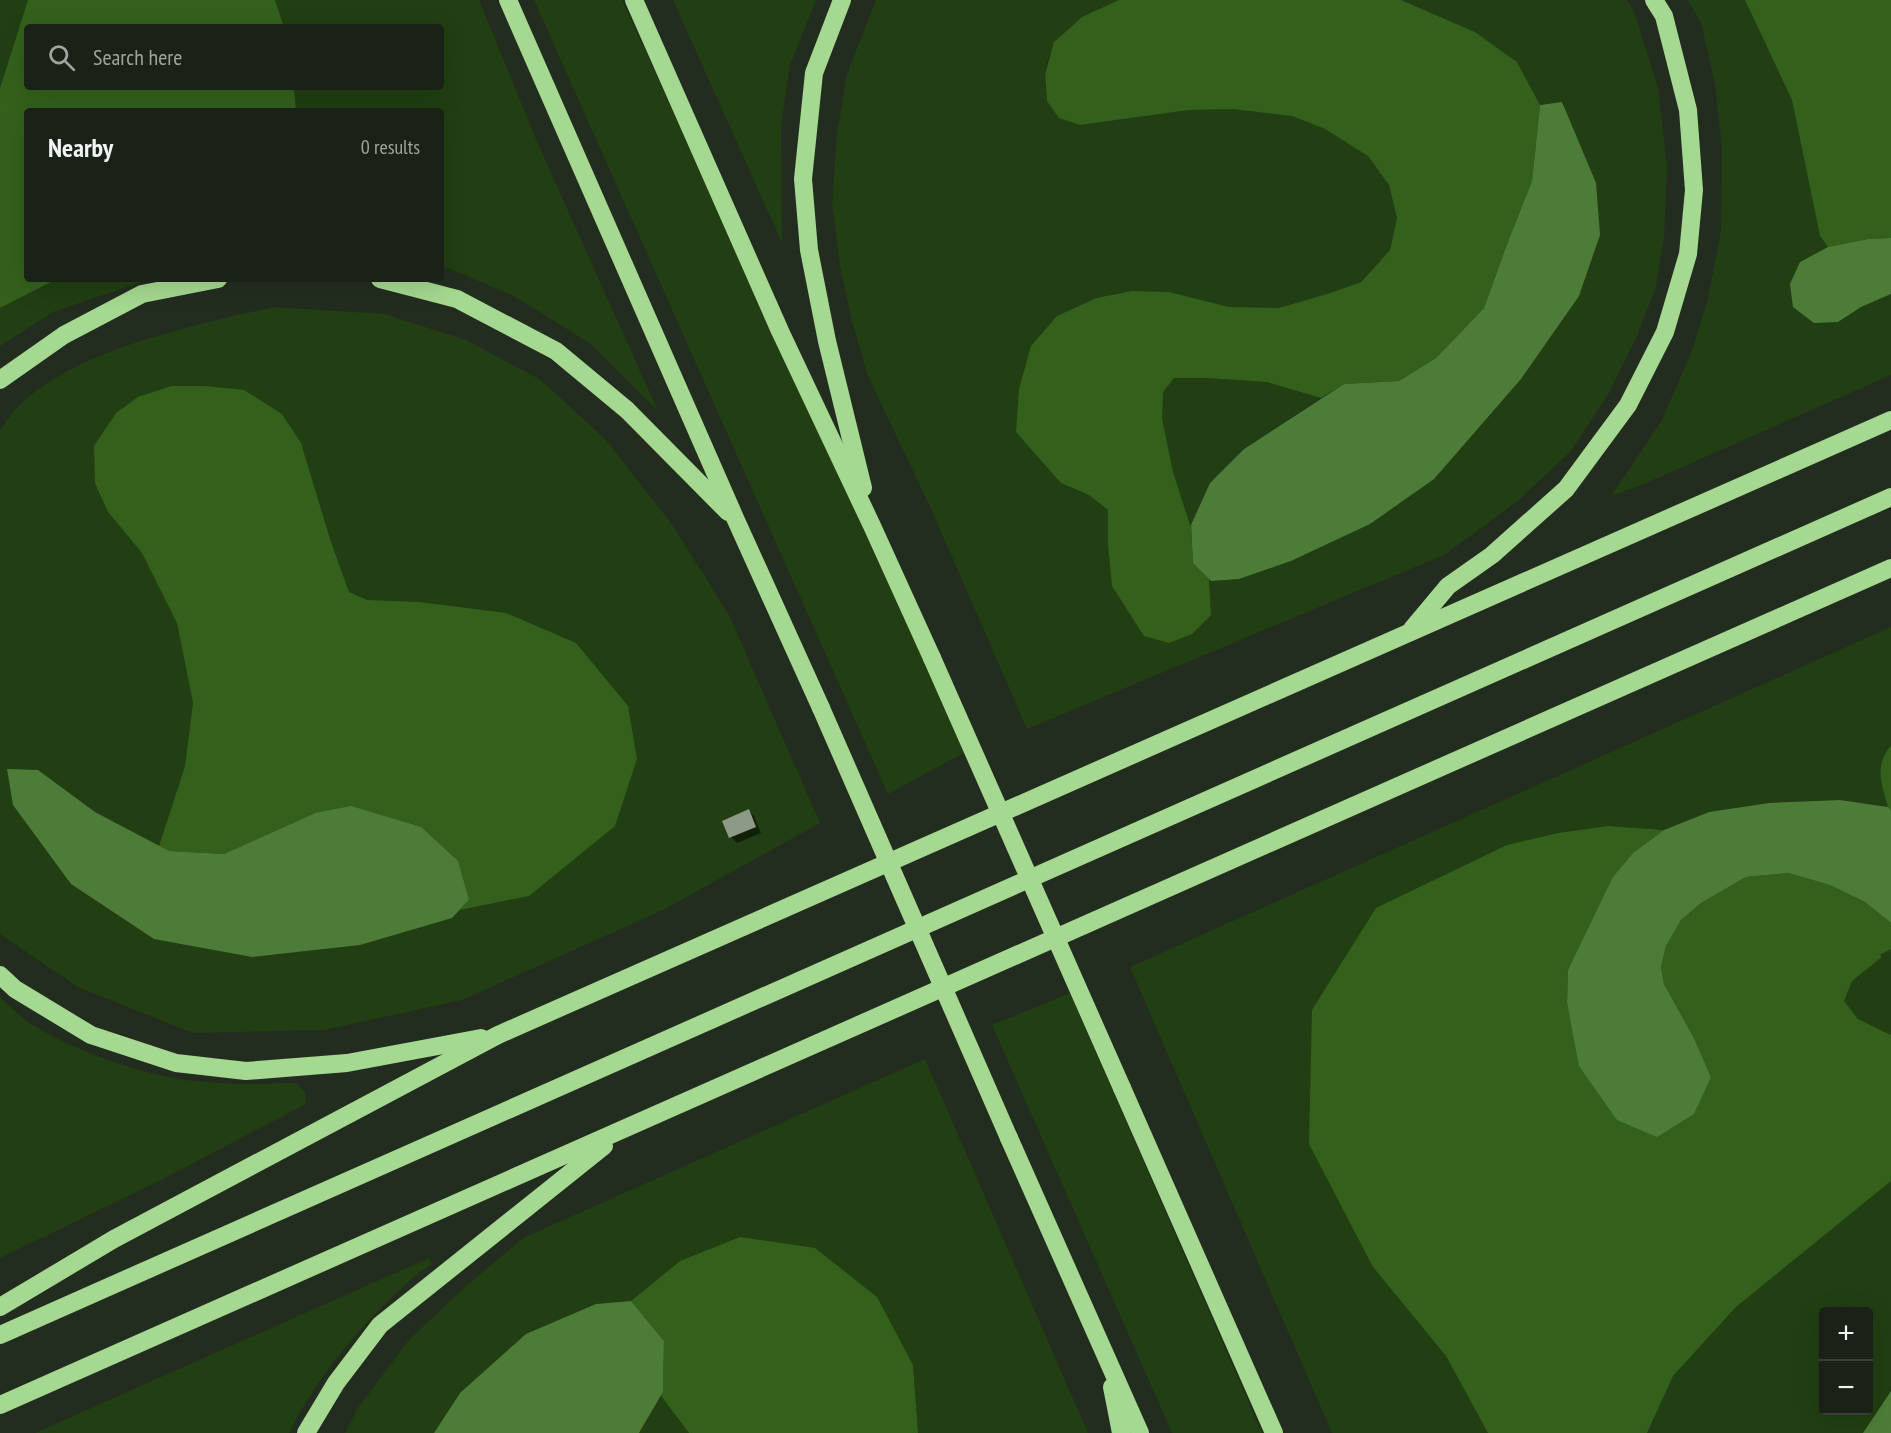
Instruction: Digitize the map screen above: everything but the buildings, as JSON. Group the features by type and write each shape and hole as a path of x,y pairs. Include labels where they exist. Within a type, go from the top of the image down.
{"highway":[{"path":"508,0 1140,1433"},
{"path":"634,0 780,331 932,658 1274,1433"},
{"path":"842,0 814,74 803,179 808,250 827,341 873,528"},
{"path":"1410,632 1448,586 1492,555 1566,489 1628,405 1665,332 1688,254 1694,190 1688,110 1664,16 1654,0"},
{"path":"0,380 64,335 142,294 203,282"},
{"path":"392,282 457,299 556,351 627,410 735,518"},
{"path":"0,1307 114,1239 498,1035 1891,420"},
{"path":"0,1335 1891,497"},
{"path":"0,1405 1891,568"},
{"path":"0,975 15,989 91,1035 176,1063 246,1071 347,1063 498,1035"},
{"path":"306,1433 336,1383 380,1325 626,1128"},
{"path":"1106,1356 1121,1433"}],"shaded area":[{"path":"0,0 28,0 0,88"},
{"path":"28,0 275,0 283,24 24,24 24,90 294,90 296,108 24,108 24,282 51,282 0,308 0,88"},
{"path":"275,0 479,0 538,144 658,411 591,344 512,295 444,268 444,108 296,108 294,90 444,90 444,24 283,24"},
{"path":"534,0 622,0 932,675 965,752 888,794"},
{"path":"673,0 816,0 790,65 781,126 782,243"},
{"path":"876,0 1119,0 1093,12 1071,26 1054,45 1049,57 1045,72 1047,101 1080,125 1189,110 1233,109 1292,116 1325,129 1368,156 1389,185 1397,218 1390,250 1360,282 1279,308 1229,307 1169,292 1132,291 1096,298 1057,316 1061,483 1089,495 1108,510 1108,544 1211,615 1209,579 1211,581 1239,579 1291,561 1370,524 1521,379 1579,295 1600,235 1563,102 1540,105 1517,62 1475,32 1401,0 1627,0 1634,11 1658,88 1667,168 1664,236 1656,287 1637,336 1609,393 1571,451 1518,501 1444,555 1027,729 932,511 867,374 840,266 832,202 837,135 847,74"},
{"path":"1119,0 1401,0 1475,32 1517,62 1540,105 1532,181 1484,308 1436,358 1399,381 1344,384 1321,398 1267,382 1207,378 1174,378 1163,392 1162,419 1173,472 1191,528 1193,562 1209,579 1211,615 1192,634 1169,643 1144,636 1112,586 1108,510 1089,495 1061,483 1016,432 1019,389 1031,346 1057,316 1096,298 1132,291 1169,292 1229,307 1279,308 1330,293 1361,282 1390,250 1397,218 1389,185 1368,156 1325,129 1292,116 1233,109 1189,110 1080,125 1059,118 1047,101 1045,74 1054,42 1082,17"},
{"path":"1688,0 1745,0 1792,100 1820,236 1828,247 1800,262 1838,322 1861,307 1891,294 1891,375 1646,483 1611,496 1662,420 1693,348 1708,299 1721,231 1722,148 1715,84 1701,23"},
{"path":"1745,0 1891,0 1891,238 1868,239 1828,247 1820,236 1792,100"},
{"path":"1562,102 1596,183 1600,235 1579,296 1521,379 1434,479 1370,524 1291,561 1239,579 1211,581 1193,563 1191,525 1210,483 1244,449 1344,384 1399,381 1436,358 1484,308 1532,181 1540,105"},
{"path":"1891,238 1891,294 1861,307 1838,322 1814,323 1793,307 1790,284 1800,262 1828,247 1868,239"},
{"path":"51,282 141,282 53,312 0,346 0,308"},
{"path":"274,307 384,314 466,340 541,380 606,440 671,523 729,615 820,823 663,910 462,1000 324,1030 193,1033 78,987 0,934 0,430 20,405 45,385 74,368 140,341","holes":["116,413 282,414 301,443 331,542 349,592 366,600 420,602 506,613 529,896 460,910 452,918 71,885 38,770 95,812 159,846 185,766 193,703 177,623 142,553 108,512 94,447"]},
{"path":"1174,378 1267,382 1321,398 1243,449 1210,483 1191,528 1175,480 1162,423 1163,393"},
{"path":"172,386 205,386 244,390 282,414 301,443 331,542 349,592 367,600 420,602 506,613 576,643 628,706 637,759 615,826 529,896 460,910 469,900 315,813 224,854 168,851 159,846 185,766 193,703 177,623 142,553 108,512 95,483 94,446 116,413 138,397"},
{"path":"1891,627 1891,745 1882,760 1880,775 1888,807 1840,800 1769,803 1709,812 1664,830 1608,826 1558,833 1507,845 1373,1267 1446,1356 1488,1433 1332,1433 1130,967"},
{"path":"1891,745 1891,810 1888,807 1880,775 1882,760"},
{"path":"7,769 38,770 95,812 169,851 224,854 315,813 351,806 421,827 458,861 469,900 452,918 360,945 252,957 154,939 71,884 13,805"},
{"path":"1840,800 1888,807 1891,810 1891,923 1865,902 1830,885 1788,873 1746,877 1701,903 1681,920 1666,946 1661,967 1664,984 1694,1038 1711,1077 1694,1114 1657,1137 1617,1120 1579,1066 1567,1003 1568,970 1613,877 1634,852 1664,830 1709,812 1769,803"},
{"path":"1608,826 1664,830 1634,852 1568,970 1567,1003 1580,1067 1711,1077 1694,1038 1664,984 1661,967 1666,946 1681,920 1701,903 1746,877 1788,873 1830,885 1865,902 1891,923 1891,949 1880,955 1882,957 1852,981 1844,1001 1858,1019 1891,1035 1891,1181 1736,1307 1673,1376 1647,1433 1488,1433 1446,1356 1373,1267 1309,1144 1312,1010 1376,908 1507,845 1558,833"},
{"path":"1891,949 1891,1035 1858,1019 1843,1001 1852,981 1882,957 1879,956"},
{"path":"1070,993 1262,1433 1172,1433 992,1025"},
{"path":"0,997 19,1015 47,1034 106,1059 167,1077 200,1082 296,1083 305,1092 306,1104 159,1181 0,1258"},
{"path":"925,1059 1088,1433 918,1433 913,1365 680,1261 631,1301 596,1304 460,1393 434,1433 345,1433 357,1409 409,1340 465,1287 523,1238"},
{"path":"1891,1181 1891,1391 1863,1433 1647,1433 1673,1376 1736,1307"},
{"path":"740,1237 815,1248 877,1297 913,1365 918,1433 689,1433 661,1396 664,1341 631,1301 680,1261"},
{"path":"429,1258 432,1264 389,1300 346,1346 321,1379 289,1433 35,1433"},
{"path":"631,1301 664,1341 663,1392 639,1433 434,1433 460,1393 526,1334 596,1304"},
{"path":"1891,1391 1891,1433 1863,1433"},
{"path":"661,1396 689,1433 639,1433"}]}
